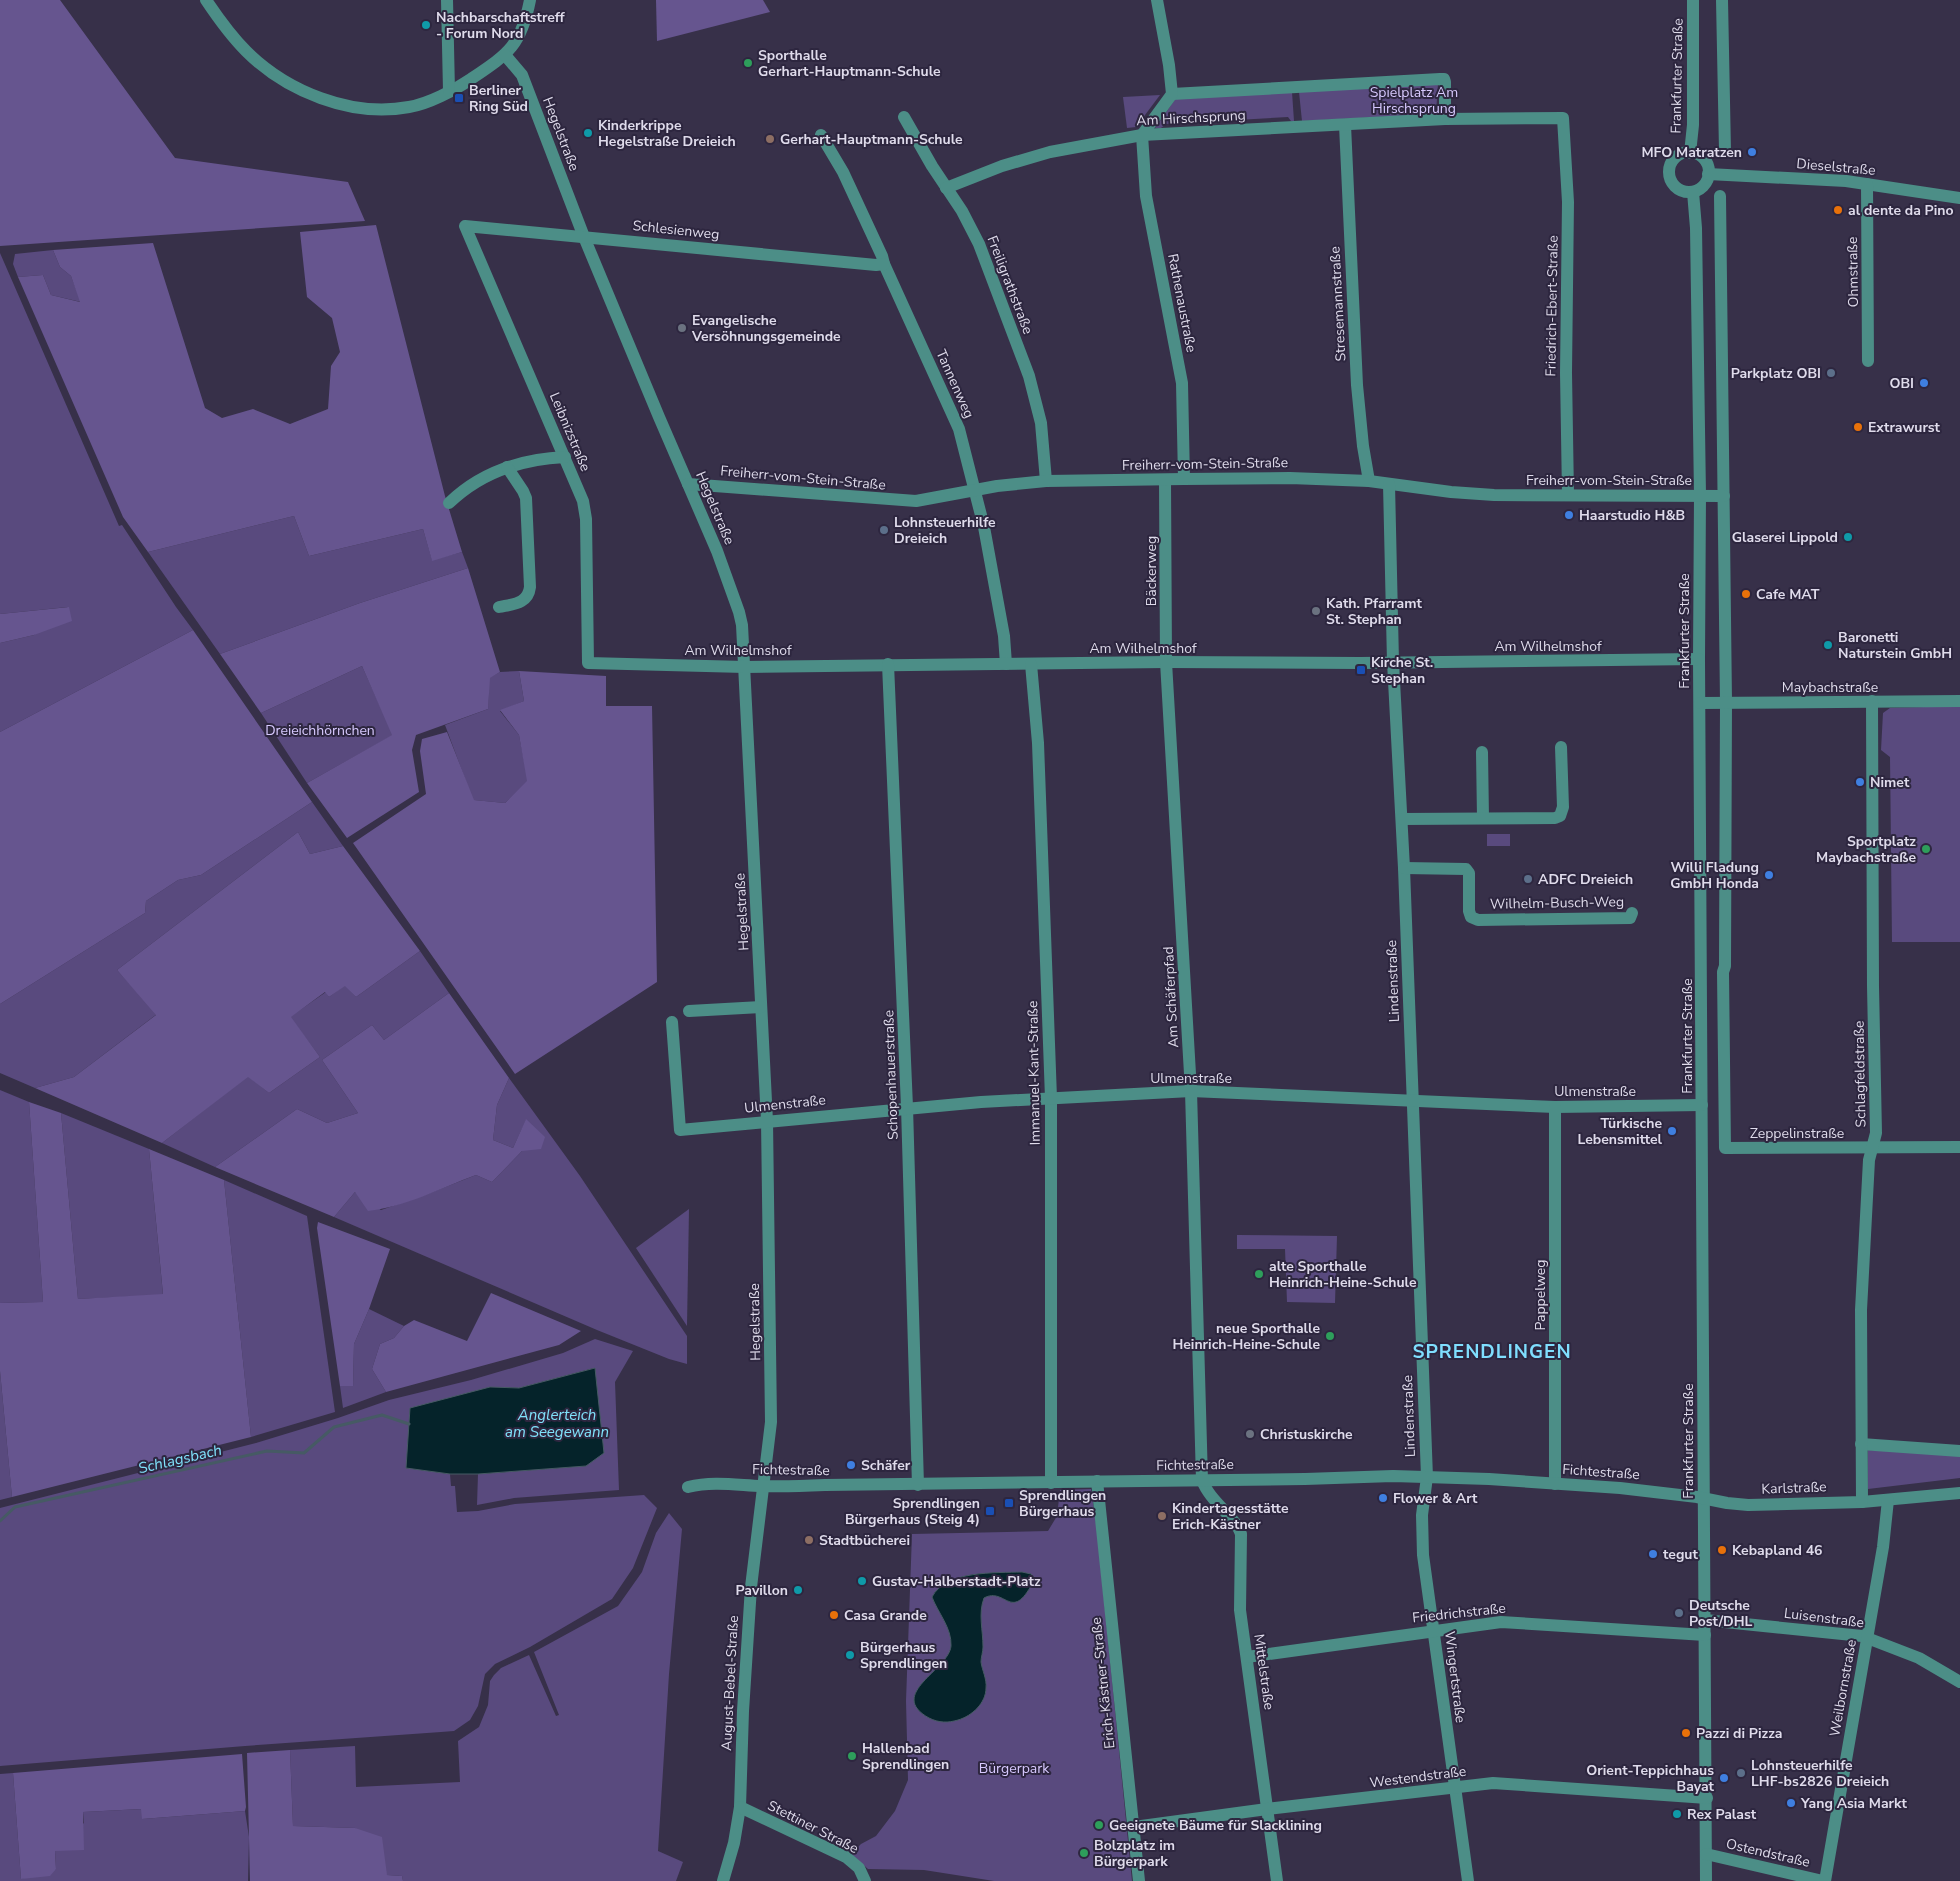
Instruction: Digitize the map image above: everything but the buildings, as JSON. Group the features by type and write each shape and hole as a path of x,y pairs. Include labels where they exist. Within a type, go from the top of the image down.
{"street":[{"path":"206,0 222,24 246,52 277,76 308,93 350,106 386,110 412,107 449,91 464,84 505,55 519,38 530,0"},
{"path":"447,0 449,91"},
{"path":"1142,134 1172,94 1169,65 1157,0"},
{"name":"Frankfurter Straße","path":"1690,153 1694,125 1693,0"},
{"path":"1722,0 1725,151"},
{"name":"Hegelstraße","path":"505,55 522,75 584,237 717,551 739,612 745,667 767,1121 771,1422 762,1486"},
{"name":"Am Hirschsprung","path":"1172,94 1440,78 1445,82 1445,120"},
{"name":"Freiligrathstraße","path":"904,117 980,244 1029,376 1041,423 1046,481"},
{"name":"Am Hirschsprung","path":"946,188 1002,166 1050,152 1142,134 1445,120 1563,118"},
{"name":"Friedrich-Ebert-Straße","path":"1563,118 1568,202 1566,372 1568,495"},
{"name":"Stresemannstraße","path":"1345,125 1357,385 1363,446 1369,481"},
{"name":"Rathenaustraße","path":"1142,134 1146,196 1182,383 1184,479"},
{"name":"Tannenweg","path":"821,135 843,172 858,203 959,429 975,490 996,590 1004,636 1006,664"},
{"path":"1690,153 1696,154 1704,161 1708,174 1702,186 1692,192 1679,190 1674,186 1669,174 1669,167 1677,156 1690,153"},
{"name":"Dieselstraße","path":"1708,174 1820,179 1960,198"},
{"name":"Ohmstraße","path":"1867,184 1868,361"},
{"name":"Frankfurter Straße","path":"1692,192 1696,228 1700,495 1699,659 1706,1881"},
{"path":"1720,196 1726,702"},
{"name":"Schlesienweg","path":"465,226 876,265 884,264"},
{"name":"Leibnizstraße","path":"465,226 565,457 585,508 588,664"},
{"path":"449,503 463,490 482,478 507,467 536,460 565,457"},
{"path":"499,607 522,602 527,598 530,587 526,498 507,467"},
{"name":"Freiherr-vom-Stein-Straße","path":"688,484 916,501 975,490 1046,481 1290,478 1369,481 1472,494 1724,496"},
{"name":"Bäckerweg","path":"1165,480 1166,662"},
{"name":"Lindenstraße","path":"1389,484 1393,662 1402,819 1427,1477"},
{"name":"Am Wilhelmshof","path":"588,664 745,667 888,664 1699,659"},
{"name":"Am Schäferpfad","path":"1166,662 1192,1091 1202,1480"},
{"name":"Schopenhauerstraße","path":"888,664 907,1108 918,1484"},
{"name":"Immanuel-Kant-Straße","path":"1031,664 1038,744 1050,1098 1050,1483"},
{"name":"Schlagfeldstraße","path":"1862,1502 1862,1274 1869,1160 1876,1133 1873,986 1872,701"},
{"name":"Maybachstraße","path":"1700,703 1960,701"},
{"name":"Zeppelinstraße","path":"1726,702 1725,966 1723,972 1725,1148 1960,1147"},
{"path":"1402,819 1555,818 1560,816 1563,807 1561,748"},
{"path":"1482,752 1483,818"},
{"name":"Wilhelm-Busch-Weg","path":"1404,868 1466,869 1469,873 1469,911 1471,917 1478,920 1630,918 1632,913"},
{"path":"689,1011 761,1007"},
{"name":"Ulmenstraße","path":"672,1022 680,1130 907,1108 1192,1091 1555,1107 1702,1105"},
{"name":"Pappelweg","path":"1555,1107 1555,1484"},
{"path":"1862,1444 1960,1451"},
{"name":"Fichtestraße","path":"688,1487 717,1482 762,1486 1305,1480 1357,1476 1427,1477 1620,1488 1703,1499"},
{"name":"Wingertstraße","path":"1427,1477 1422,1529 1423,1555 1468,1881"},
{"name":"Mittelstraße","path":"1202,1480 1213,1500 1238,1527 1241,1534 1239,1600 1277,1881"},
{"name":"Erich-Kästner-Straße","path":"1097,1481 1139,1881"},
{"name":"August-Bebel-Straße","path":"723,1881 734,1843 740,1807 743,1711 751,1587 762,1486"},
{"name":"Karlstraße","path":"1703,1499 1748,1505 1862,1502 1960,1493"},
{"name":"Weilbornstraße","path":"1824,1881 1883,1547 1888,1500"},
{"name":"Luisenstraße","path":"1705,1620 1857,1635 1919,1658 1960,1682"},
{"name":"Friedrichstraße","path":"1247,1657 1434,1630 1512,1622 1705,1635"},
{"name":"Westendstraße","path":"1134,1827 1267,1809 1502,1783 1706,1798"},
{"name":"Stettiner Straße","path":"740,1807 809,1842 846,1857 859,1868 865,1881"},
{"name":"Ostendstraße","path":"1706,1854 1824,1881"}],"green space":[{"name":"Spielplatz Am Hirschsprung","path":"1438,83 1436,114 1302,121 1299,92"},
{"path":"1292,92 1294,121 1291,121 1288,117 1166,124 1161,128 1155,128 1176,98"},
{"path":"1160,95 1136,127 1127,128 1123,97"},
{"path":"53,250 60,267 71,276 81,302 51,295 43,275 18,277 13,264 15,254"},
{"path":"0,253 119,526 122,525 193,630 0,732 0,643 34,635 68,607 0,614"},
{"path":"294,516 309,556 423,529 432,560 462,552 468,568 360,603 220,654 148,552"},
{"name":"Dreieichhörnchen","path":"362,666 393,735 307,783 261,713"},
{"path":"519,671 524,701 500,711 519,735 528,781 505,803 473,800 445,725 488,709 489,678 500,672"},
{"name":"Sportplatz Maybachstraße","path":"1960,706 1960,942 1892,942 1890,757 1881,750 1883,713 1890,708"},
{"path":"312,802 343,846 310,854 298,832 117,970 157,1014 74,1077 35,1088 0,1073 0,1004 145,913 146,901 178,880 201,875"},
{"path":"1487,834 1510,834 1510,846 1487,846"},
{"path":"420,951 449,993 384,1040 372,1025 322,1060 358,1113 327,1123 297,1109 215,1167 162,1143 248,1076 269,1093 320,1057 290,1017 326,992 329,997 345,985 356,997"},
{"path":"509,1078 580,1176 687,1336 687,1364 669,1359 597,1330 334,1217 355,1192 381,1210 476,1175 492,1182 522,1151 526,1120 513,1148 493,1140 497,1105"},
{"path":"0,1090 29,1102 43,1302 0,1303"},
{"path":"61,1113 149,1149 163,1295 78,1299"},
{"path":"224,1180 307,1216 335,1412 251,1437"},
{"path":"689,1209 687,1326 636,1248"},
{"path":"1237,1235 1337,1236 1335,1303 1287,1302 1285,1249 1237,1249"},
{"path":"369,1309 404,1326 394,1338 380,1344 372,1369 386,1392 343,1408 340,1386 353,1386 354,1344"},
{"path":"595,1339 633,1351 615,1382 619,1490 514,1498 477,1505 478,1474 586,1466 594,1368 519,1388 490,1387 406,1468 450,1474 451,1486 455,1486 457,1512 478,1511 515,1504 644,1495 657,1508 633,1568 612,1599 530,1647 495,1664 485,1674 478,1706 470,1720 454,1731 0,1766 0,1508 256,1443 389,1400 471,1380 563,1353"},
{"path":"0,1371 12,1497 0,1500"},
{"path":"1868,1450 1960,1455 1960,1478 1868,1489"},
{"name":"Bürgerpark","path":"1091,1489 1097,1530 1132,1881 994,1881 924,1870 868,1869 851,1854 861,1844 876,1836 895,1811 908,1780 906,1701 912,1534 1048,1531 1057,1516 1060,1490"},
{"path":"669,1513 682,1529 669,1674 658,1851 683,1862 676,1881 403,1881 402,1876 387,1875 355,1828 293,1826 290,1750 355,1746 356,1787 460,1782 458,1741 479,1727 488,1705 490,1681 501,1668 529,1655 556,1716 559,1715 534,1652 618,1606 642,1572 656,1533"},
{"path":"13,1773 21,1879 56,1869 55,1851 84,1823 83,1812 142,1809 142,1819 245,1811 249,1837 248,1881 0,1881 0,1774"}],"shaded area":[{"path":"0,0 60,0 175,158 348,182 365,221 0,246"},
{"path":"656,0 763,0 770,12 657,41"},
{"path":"376,225 445,496 462,552 432,561 423,529 309,556 294,516 148,552 123,517 18,277 43,275 51,295 80,302 71,276 60,267 53,250 153,243 205,408 222,418 253,409 290,424 328,409 331,366 340,352 332,318 307,297 300,232"},
{"path":"468,568 500,672 490,678 488,709 416,735 412,750 419,792 347,838 307,783 392,735 362,666 261,713 220,654 360,603"},
{"path":"69,607 72,621 34,635 0,643 0,614"},
{"path":"193,630 312,802 201,875 178,880 146,901 145,913 0,1004 0,732"},
{"path":"519,671 606,676 606,706 652,706 657,982 515,1074 353,843 426,794 420,751 422,739 447,732 474,800 505,803 527,781 519,735 500,710 524,701"},
{"path":"298,832 310,854 343,846 420,951 356,997 345,986 329,997 325,992 291,1017 320,1057 269,1093 248,1077 162,1143 35,1088 74,1077 156,1015 117,970"},
{"path":"449,993 509,1078 497,1105 493,1140 513,1148 526,1119 545,1137 541,1149 522,1151 492,1182 476,1175 396,1206 368,1211 355,1192 334,1217 215,1167 297,1109 327,1123 358,1113 322,1060 372,1025 384,1040"},
{"path":"29,1102 61,1113 78,1299 163,1294 149,1149 224,1180 251,1437 12,1497 0,1371 0,1303 43,1302"},
{"path":"318,1222 390,1249 369,1309 354,1344 353,1386 340,1386 317,1228"},
{"path":"491,1293 581,1331 559,1345 386,1392 372,1369 380,1344 394,1338 404,1326 414,1320 467,1341"},
{"path":"290,1750 293,1826 355,1828 382,1837 387,1875 402,1876 403,1881 250,1881 247,1753"},
{"path":"242,1754 245,1811 142,1819 141,1809 83,1812 84,1850 55,1851 56,1869 50,1876 21,1879 13,1773"}],"water":[{"name":"Anglerteich am Seegewann","path":"595,1368 604,1453 586,1466 478,1474 450,1474 406,1468 410,1408 490,1387 519,1388"},
{"path":"1022,1572 1031,1574 1035,1578 1020,1600 1015,1602 992,1596 984,1598 982,1604 983,1647 981,1662 986,1685 984,1699 981,1704 963,1718 951,1722 936,1721 929,1718 918,1709 914,1700 923,1682 948,1655 951,1646 947,1627 932,1597 939,1588 960,1577 986,1573"}],"waterway":[{"name":"Schlagsbach","path":"0,1521 15,1507 267,1451 304,1453 334,1427 382,1415 409,1424"}],"place":[{"name":"Nachbarschaftstreff - Forum Nord","path":"426,25"},
{"name":"Sporthalle Gerhart-Hauptmann-Schule","path":"748,63"},
{"name":"Berliner Ring Süd","path":"459,98"},
{"name":"Kinderkrippe Hegelstraße Dreieich","path":"588,133"},
{"name":"Gerhart-Hauptmann-Schule","path":"770,139"},
{"name":"MFO Matratzen","path":"1752,152"},
{"name":"al dente da Pino","path":"1838,210"},
{"name":"Evangelische Versöhnungsgemeinde","path":"682,328"},
{"name":"Parkplatz OBI","path":"1831,373"},
{"name":"OBI","path":"1924,383"},
{"name":"Extrawurst","path":"1858,427"},
{"name":"Haarstudio H&B","path":"1569,515"},
{"name":"Lohnsteuerhilfe Dreieich","path":"884,530"},
{"name":"Glaserei Lippold","path":"1848,537"},
{"name":"Cafe MAT","path":"1746,594"},
{"name":"Kath. Pfarramt St. Stephan","path":"1316,611"},
{"name":"Baronetti Naturstein GmbH","path":"1828,645"},
{"name":"Kirche St. Stephan","path":"1361,670"},
{"name":"Nimet","path":"1860,782"},
{"name":"Sportplatz Maybachstraße","path":"1926,849"},
{"name":"Willi Fladung GmbH Honda","path":"1769,875"},
{"name":"ADFC Dreieich","path":"1528,879"},
{"name":"Türkische Lebensmittel","path":"1672,1131"},
{"name":"alte Sporthalle Heinrich-Heine-Schule","path":"1259,1274"},
{"name":"neue Sporthalle Heinrich-Heine-Schule","path":"1330,1336"},
{"name":"Christuskirche","path":"1250,1434"},
{"name":"Schäfer","path":"851,1465"},
{"name":"Flower & Art","path":"1383,1498"},
{"name":"Sprendlingen Bürgerhaus","path":"1009,1503"},
{"name":"Sprendlingen Bürgerhaus (Steig 4)","path":"990,1511"},
{"name":"Kindertagesstätte Erich-Kästner","path":"1162,1516"},
{"name":"Stadtbücherei","path":"809,1540"},
{"name":"Kebapland 46","path":"1722,1550"},
{"name":"tegut","path":"1653,1554"},
{"name":"Gustav-Halberstadt-Platz","path":"862,1581"},
{"name":"Pavillon","path":"798,1590"},
{"name":"Deutsche Post/DHL","path":"1679,1613"},
{"name":"Casa Grande","path":"834,1615"},
{"name":"Bürgerhaus Sprendlingen","path":"850,1655"},
{"name":"Pazzi di Pizza","path":"1686,1733"},
{"name":"Hallenbad Sprendlingen","path":"852,1756"},
{"name":"Lohnsteuerhilfe LHF-bs2826 Dreieich","path":"1741,1773"},
{"name":"Orient-Teppichhaus Bayat","path":"1724,1778"},
{"name":"Yang Asia Markt","path":"1791,1803"},
{"name":"Rex Palast","path":"1677,1814"},
{"name":"Geeignete Bäume für Slacklining","path":"1099,1825"},
{"name":"Bolzplatz im Bürgerpark","path":"1084,1853"}],"district":[{"name":"SPRENDLINGEN","path":"1492,1352"}]}
